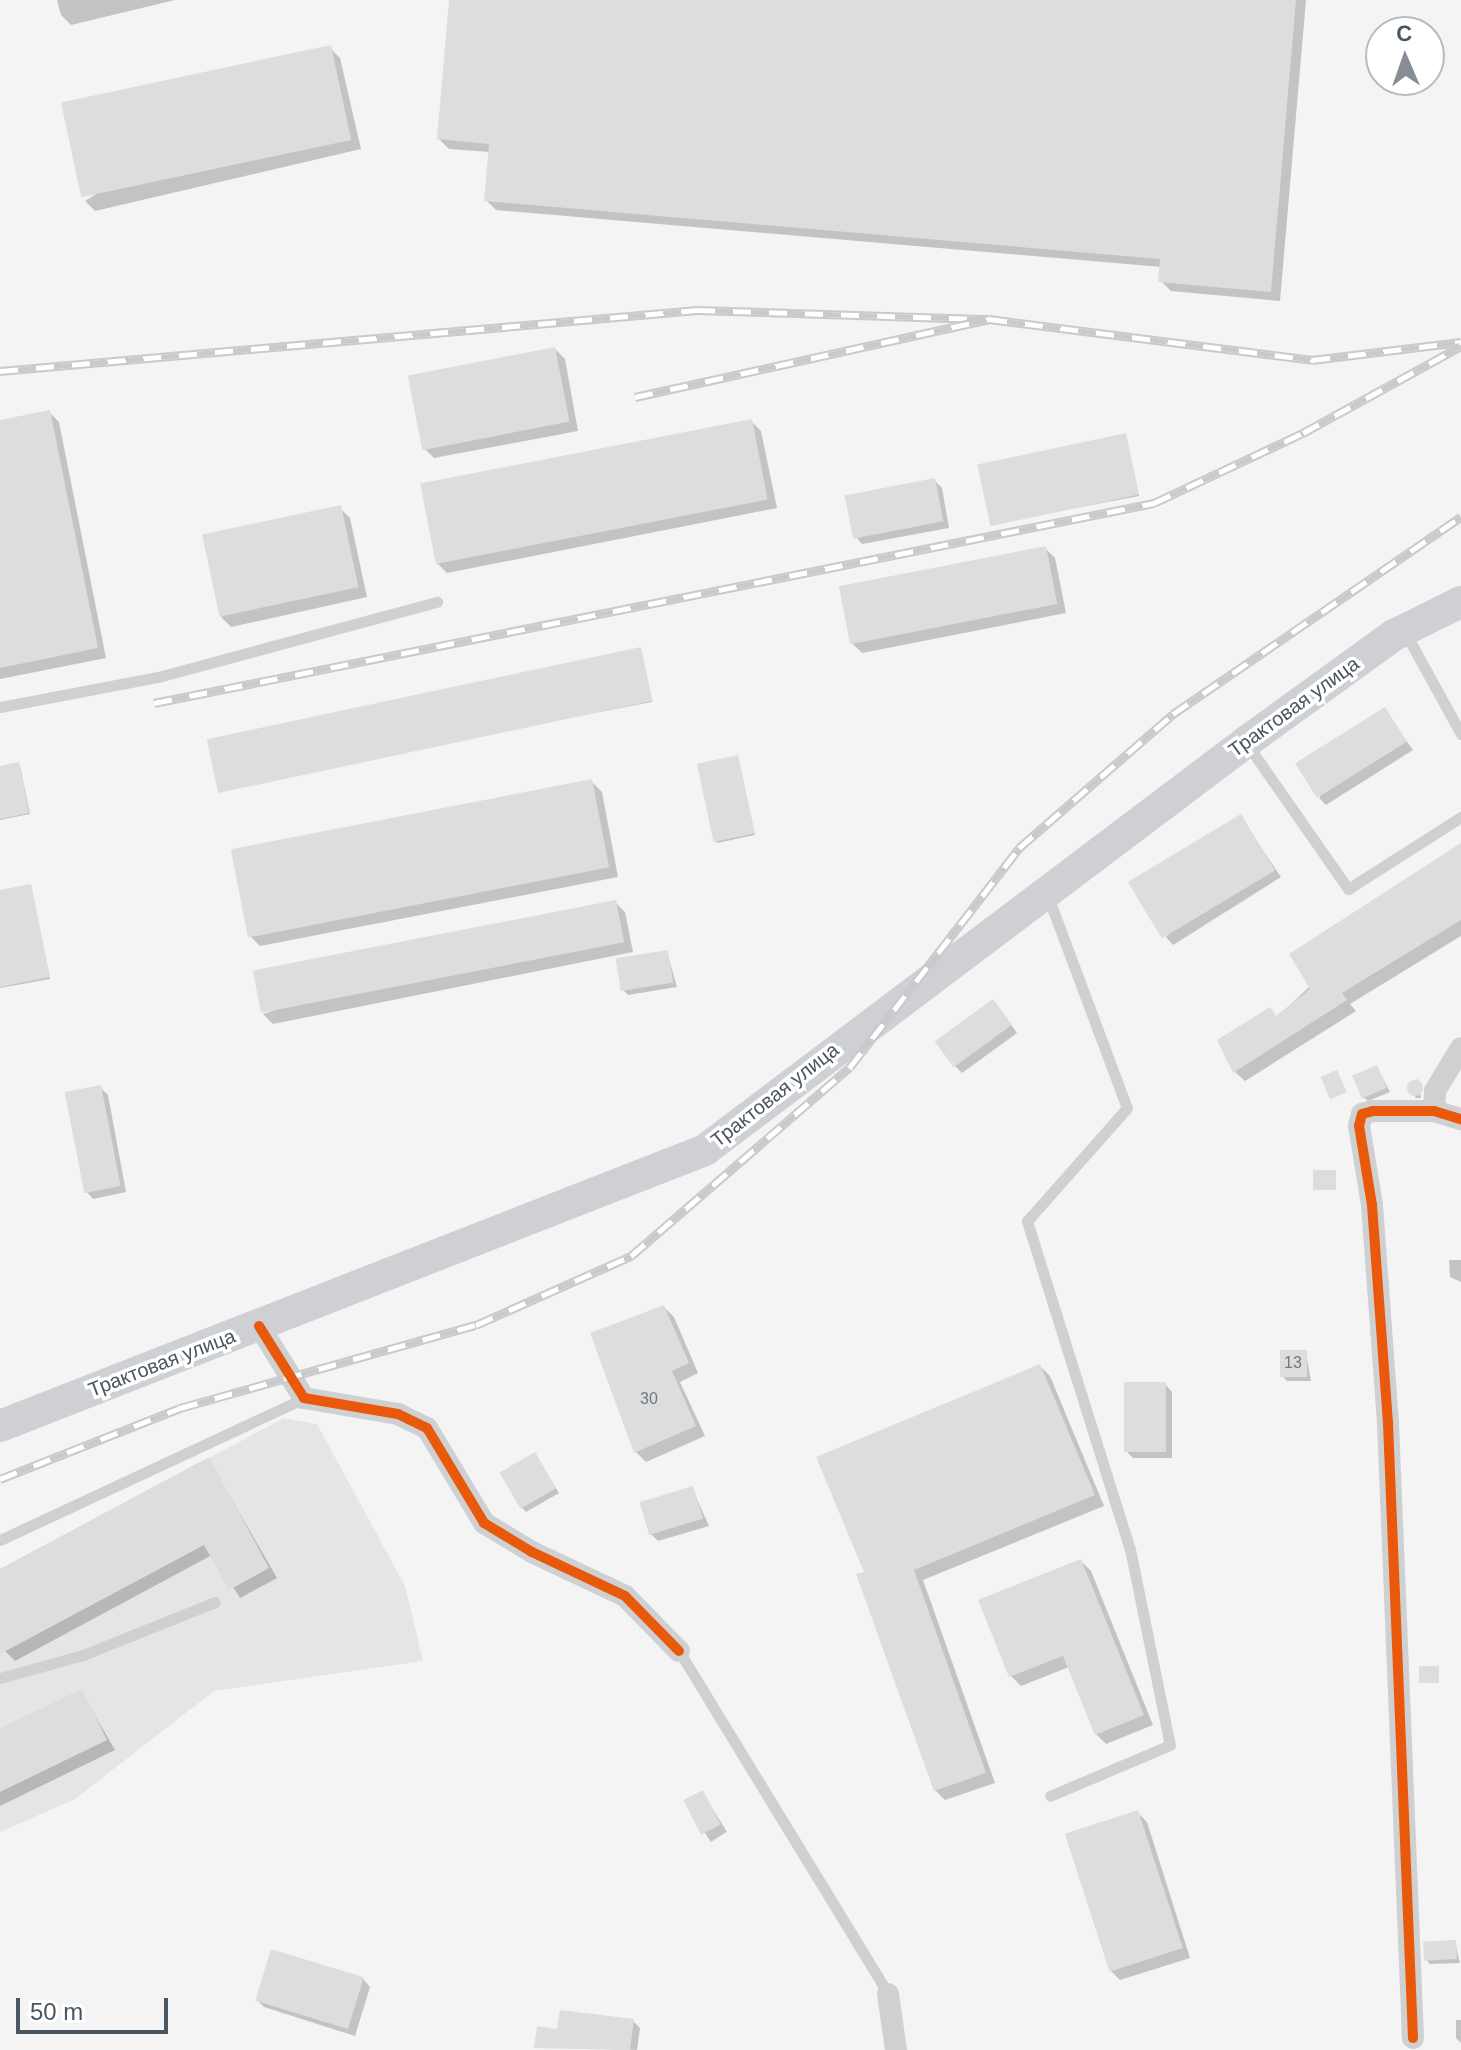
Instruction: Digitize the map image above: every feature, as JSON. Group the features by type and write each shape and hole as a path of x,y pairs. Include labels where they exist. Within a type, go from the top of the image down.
{"main road":[{"name":"Трактовая улица","path":"0,1426 705,1150 1246,742 1404,629 1461,602"}],"street":[{"path":"1434,1111 1435,1091 1461,1048"},
{"path":"1413,2038 1388,1423 1372,1205 1359,1126 1362,1114 1373,1111 1434,1111 1461,1119"},
{"path":"259,1326 304,1398 398,1414 427,1428 484,1523 532,1552 625,1596 679,1651"},
{"path":"888,1994 896,2050"}],"lane":[{"path":"0,707 162,676 437,602"},
{"path":"1404,629 1461,734"},
{"path":"1246,742 1348,889 1461,817"},
{"path":"1046,890 1127,1108 1027,1221 1130,1549 1170,1745 1050,1796"},
{"path":"0,1540 304,1398"},
{"path":"0,1678 83,1655 215,1602"},
{"path":"679,1651 888,1994"}],"shaded area":[{"path":"284,1418 317,1424 405,1586 423,1661 214,1691 75,1799 0,1832 0,1569"}],"building":[{"path":"449,0 1296,0 1271,292 1158,282 1160,259 484,201 489,144 437,139"},
{"path":"331,45 351,140 81,197 61,102"},
{"path":"555,347 570,422 422,450 408,376"},
{"path":"50,410 98,648 0,668 0,420"},
{"path":"752,419 768,499 436,564 420,483"},
{"path":"1126,433 1139,495 990,526 977,465"},
{"path":"935,478 943,521 853,539 845,496"},
{"path":"341,505 358,587 220,617 202,535"},
{"path":"1046,546 1057,604 850,644 839,586"},
{"path":"641,647 652,701 218,793 207,739"},
{"path":"1385,707 1407,742 1317,798 1295,763"},
{"path":"738,755 755,833 714,842 697,764"},
{"path":"19,762 29,813 0,819 0,766"},
{"path":"592,779 609,867 248,938 231,849"},
{"path":"1241,814 1275,871 1162,939 1128,882"},
{"path":"1461,843 1461,920 1342,993 1347,1000 1233,1073 1217,1040 1270,1007 1276,1016 1310,989 1289,954"},
{"path":"31,884 50,977 0,987 0,890"},
{"path":"616,900 624,942 261,1013 253,971"},
{"path":"668,950 673,983 621,991 616,958"},
{"path":"993,999 1012,1025 954,1067 935,1041"},
{"path":"1377,1065 1387,1088 1362,1099 1352,1076"},
{"path":"1337,1070 1347,1092 1330,1099 1321,1077"},
{"path":"1412,1080 1418,1080 1423,1088 1421,1094 1412,1096 1407,1091 1407,1085"},
{"path":"101,1085 121,1186 84,1193 65,1092"},
{"path":"1313,1170 1336,1170 1336,1190 1313,1190"},
{"path":"664,1305 689,1363 672,1371 696,1426 634,1453 590,1333"},
{"path":"1280,1350 1307,1350 1307,1377 1280,1377"},
{"path":"1040,1364 1095,1495 914,1570 986,1773 934,1791 856,1574 864,1572 816,1457"},
{"path":"1124,1382 1166,1382 1166,1452 1124,1452"},
{"path":"535,1452 556,1488 520,1509 499,1472"},
{"path":"209,1457 269,1568 229,1590 204,1545 0,1654 0,1569"},
{"path":"693,1486 703,1519 649,1535 639,1502"},
{"path":"1081,1559 1144,1715 1095,1735 1063,1656 1009,1677 978,1600"},
{"path":"1419,1666 1439,1666 1439,1683 1419,1683"},
{"path":"82,1689 107,1740 0,1792 0,1728"},
{"path":"703,1790 721,1825 701,1835 683,1800"},
{"path":"1138,1810 1183,1948 1110,1972 1065,1834"},
{"path":"1456,1940 1457,1959 1424,1961 1423,1942"},
{"path":"271,1949 364,1977 348,2029 255,2001"},
{"path":"560,2010 634,2019 630,2050 534,2048 537,2026 557,2029"}],"railway":[{"path":"0,371 697,310 989,319"},
{"path":"635,397 989,319 1312,360 1461,342"},
{"path":"154,703 1154,503 1303,433 1461,346"},
{"path":"0,1479 180,1408 476,1325 631,1256 850,1067 1019,848 1173,714 1461,517"}],"cycle path":[{"path":"1413,2038 1388,1423 1372,1205 1359,1126 1362,1114 1373,1111 1434,1111 1461,1119"},
{"path":"259,1326 304,1398 398,1414 427,1428 484,1523 532,1552 625,1596 679,1651"}]}
